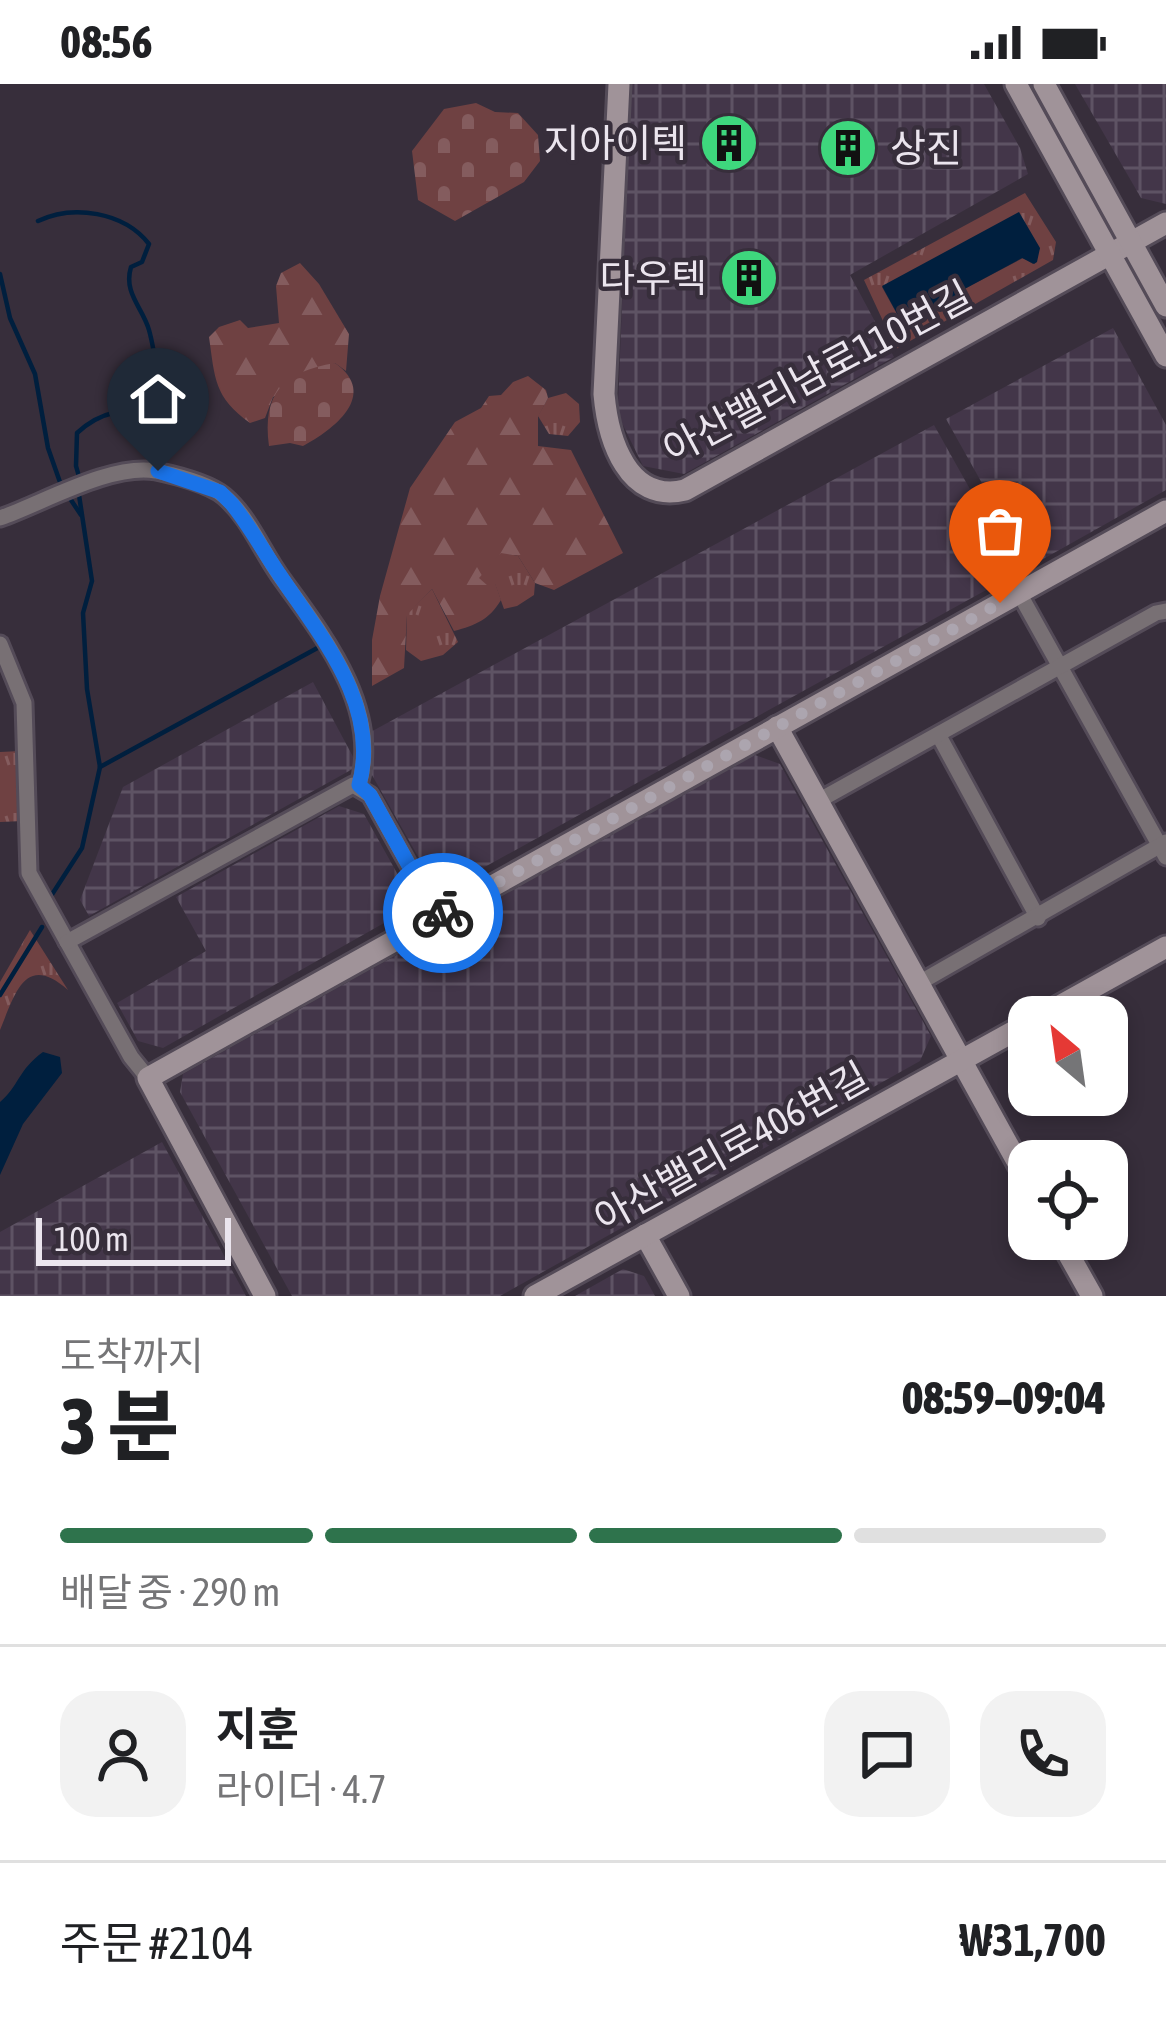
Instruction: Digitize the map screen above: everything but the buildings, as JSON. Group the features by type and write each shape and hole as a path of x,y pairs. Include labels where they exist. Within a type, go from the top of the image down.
{"street":[{"name":"아산밸리남로110번길","path":"619,84 604,394 616,445 640,484 651,491 685,490 1166,223"},
{"path":"1016,84 1166,356"},
{"path":"1045,84 1166,306"},
{"path":"0,518 133,470 158,471 220,492 313,619 358,704 364,766 359,785"},
{"path":"148,1078 1166,511"},
{"path":"919,983 1164,848 1019,592"},
{"path":"818,801 1166,611"},
{"path":"0,644 24,703 29,873 131,1057 148,1078 265,1296"},
{"path":"777,727 1008,1144"},
{"path":"939,736 1038,918"},
{"path":"359,785 370,795 437,916"},
{"path":"67,941 341,789 359,785"},
{"path":"1078,996 1166,947"},
{"name":"아산밸리로406번길","path":"535,1296 1008,1035"},
{"path":"645,1235 680,1296"},
{"path":"1072,1260 1092,1296"}],"shaded area":[{"path":"631,84 984,84 1020,148 1028,174 850,275 894,357 684,474 643,466 618,404"},
{"path":"1075,84 1166,84 1166,204 1141,198"},
{"path":"1113,328 1166,425 1166,490 1029,567 946,419"},
{"path":"934,425 1017,573 454,884 429,876 372,775 367,734"},
{"path":"313,682 358,766 89,916 80,900 123,787"},
{"path":"755,755 780,764 931,1036 920,1061 500,1296 292,1296 180,1092 183,1074"},
{"path":"339,806 364,814 407,891 400,914 163,1048 138,1041 117,1003 206,951 176,897"},
{"path":"162,1142 246,1296 0,1296 0,1232"},
{"path":"623,1269 644,1276 655,1296 575,1296"}],"green space":[{"path":"476,103 495,112 518,113 538,135 540,161 524,182 455,221 418,200 412,151 444,109"},
{"path":"1025,193 1056,242 1053,260 896,349 864,280","holes":["1040,248 1033,264 1023,258 957,293 947,311 940,305 922,315 918,330 904,327 882,287"]},
{"path":"300,263 319,284 349,334 346,371 335,363 273,397 265,418 250,423 218,386 209,337 219,327 240,320 248,328 279,323 276,286 281,273"},
{"path":"335,363 353,387 347,410 303,446 269,446 269,412 280,388 302,372"},
{"path":"528,376 546,390 548,398 538,417 538,446 571,450 623,553 554,590 535,583 518,556 501,553 479,578 488,586 495,583 501,600 481,621 454,631 432,589 407,615 404,668 372,686 372,640 380,596 410,488 455,422 481,408 489,396 501,395 513,382"},
{"path":"566,393 579,404 580,422 568,436 549,434 538,416 548,398"},
{"path":"501,552 518,556 535,583 534,595 504,609 495,584 488,587 478,578"},
{"path":"432,589 458,642 443,655 421,661 406,650 407,614"},
{"path":"21,751 23,821 0,822 0,752"},
{"path":"30,930 68,990 53,979 32,976 17,992 0,1030 0,982"}],"water":[{"path":"1019,212 1040,248 1037,262 1022,258 957,293 954,307 947,311 940,306 922,315 922,328 905,328 882,286"},
{"path":"43,1052 60,1057 62,1073 23,1124 0,1175 0,1102"}],"waterway":[{"path":"38,221 67,213 97,214 126,225 149,244 142,262 131,267 129,276 149,330 162,407 105,415 77,433 80,480"},
{"path":"0,274 10,318 35,374 48,448 61,485"},
{"path":"51,896 82,848 100,767 87,689 83,613 92,581 79,495"},
{"path":"71,500 81,515"},
{"path":"100,767 321,646"},
{"path":"0,995 42,927"}],"way so far":[{"path":"443,913 1000,603"}],"place":[{"name":"지아이텍","path":"729,143"},
{"name":"상진","path":"848,148"},
{"name":"다우텍","path":"749,278"}],"route":[{"path":"158,471 220,492 304,605 358,704 364,766 359,785 370,795 437,916 443,913"}]}
